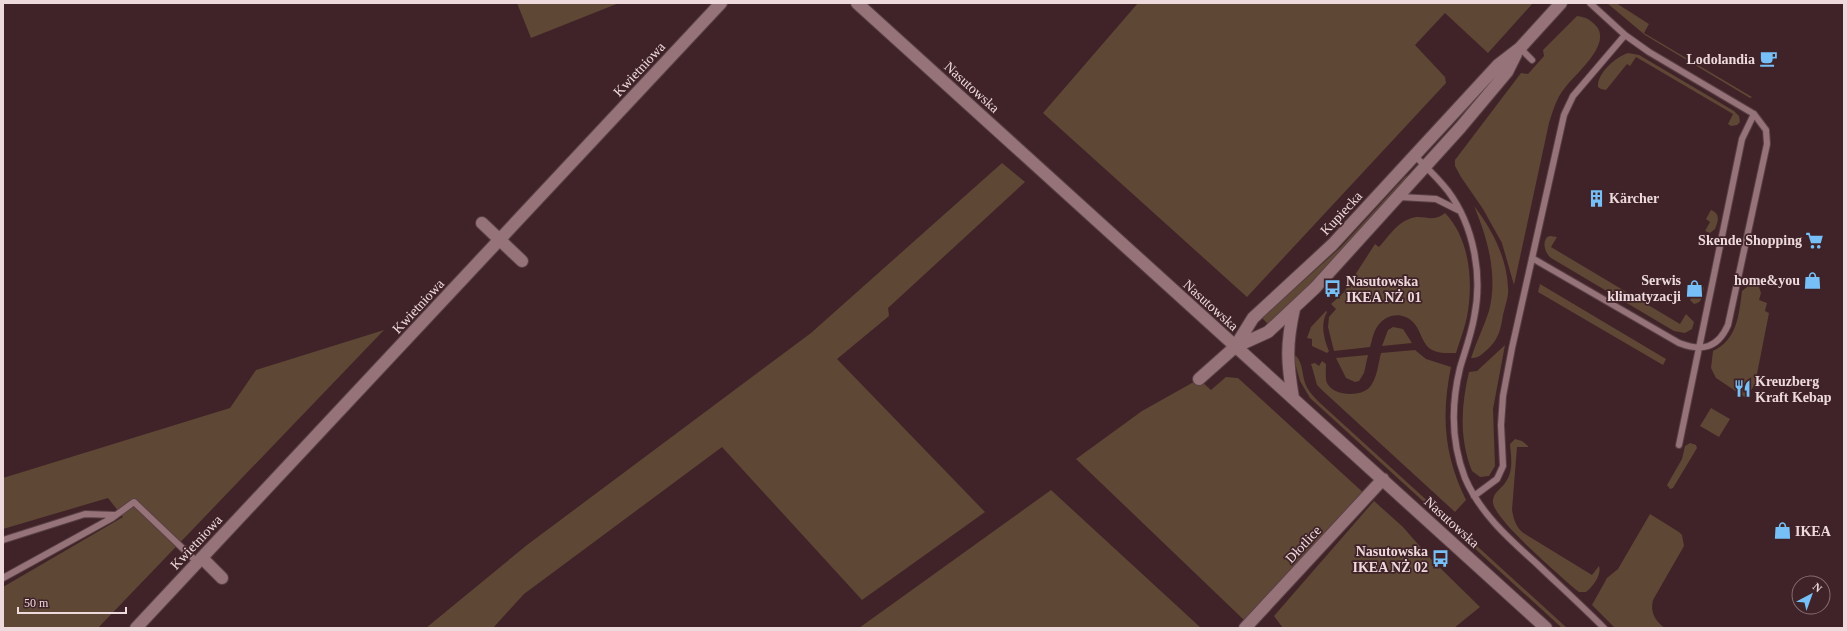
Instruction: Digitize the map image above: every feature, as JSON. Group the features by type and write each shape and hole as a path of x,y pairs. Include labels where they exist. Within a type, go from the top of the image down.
{"street":[{"name":"Kwietniowa","path":"142,626 200,560 721,3"},
{"name":"Nasutowska","path":"857,3 1546,628"},
{"name":"Kupiecka","path":"1235,347 1253,318 1332,245 1498,65 1520,48 1561,3"},
{"name":"Kupiecka","path":"1235,347 1263,335 1294,309 1335,267 1400,197 1507,72 1520,48"},
{"path":"482,224 522,261"},
{"path":"1293,398 1288,371 1287,346 1294,309"},
{"path":"1199,379 1235,347"},
{"name":"Dłotlice","path":"1245,628 1383,479"},
{"path":"200,560 222,578"}],"lane":[{"path":"1532,258 1679,343 1699,349 1715,343 1725,332 1728,325 1767,144 1766,130 1754,114 1649,52 1626,35 1590,3"},
{"path":"1474,496 1497,479 1503,466 1501,425 1503,396 1557,143 1568,105 1626,35"},
{"path":"1520,48 1532,60"},
{"path":"1678,445 1742,139 1754,114"},
{"path":"1414,156 1448,192 1458,210 1469,233 1477,273 1477,296 1472,328 1457,382 1453,408 1453,426 1459,461 1474,496 1501,532 1604,628"},
{"path":"1400,197 1436,199 1458,210"},
{"path":"3,578 116,515 134,502 200,560"},
{"path":"3,540 85,514 116,515"}],"shaded area":[{"path":"517,3 619,3 531,38"},
{"path":"1138,3 1533,3 1488,53 1445,13 1415,45 1445,77 1446,83 1247,297 1043,113"},
{"path":"1607,3 1616,3 1649,24 1644,33 1752,97 1750,98 1645,35"},
{"path":"1577,16 1593,22 1600,35 1599,43 1590,60 1561,93 1553,110 1514,285 1502,243 1483,209 1461,177 1455,166 1455,160 1521,73 1528,74 1544,56 1543,50"},
{"path":"1628,53 1639,55 1734,111 1739,116 1740,122 1737,125 1731,126 1728,124 1733,114 1636,57 1630,66 1627,64 1606,90 1598,87 1601,76 1608,66 1618,58"},
{"path":"1002,163 1025,182 888,308 889,316 837,359 985,512 862,600 722,447 524,594 493,628 426,628 527,545 811,333"},
{"path":"1413,172 1317,278 1269,325 1262,318 1341,247 1405,177"},
{"path":"1474,206 1487,224 1502,255 1507,277 1508,291 1497,337 1489,348 1483,353 1479,356 1471,358 1489,311 1492,298 1492,271 1490,258 1484,231"},
{"path":"1711,210 1718,218 1715,229 1710,233 1705,231 1710,222 1706,219"},
{"path":"1445,213 1453,223 1464,246 1469,272 1470,285 1468,311 1456,353 1441,353 1429,348 1416,325 1404,316 1399,315 1384,319 1380,323 1374,332 1370,347 1334,351 1328,327 1329,317 1336,309 1331,304 1344,292 1375,244 1379,247 1396,227 1409,219 1414,217 1436,218"},
{"path":"1547,237 1557,237 1551,247 1680,324 1686,314 1694,322 1692,329 1685,333 1674,331 1551,258 1547,254 1544,245"},
{"path":"1700,283 1704,288 1701,300 1694,304 1690,300"},
{"path":"1540,284 1666,359 1663,365 1538,292"},
{"path":"1751,284 1758,284 1761,293 1759,300 1767,303 1765,311 1769,313 1755,384 1746,398 1716,378 1711,368 1713,351 1721,346 1732,334 1738,318 1742,291"},
{"path":"1326,311 1323,326 1324,337 1329,351 1327,353 1312,346 1312,339 1307,338 1311,327"},
{"path":"1393,327 1403,329 1412,343 1382,346 1388,330"},
{"path":"384,330 98,628 3,628 3,587 123,517 108,498 3,529 3,478 230,408 256,370"},
{"path":"1505,345 1493,409 1495,466 1489,476 1480,477 1472,471 1463,434 1463,410 1466,385 1469,372 1477,371"},
{"path":"1415,350 1426,359 1451,367 1446,402 1446,435 1453,467 1466,500 1455,512 1317,385 1311,364 1315,363 1319,366 1322,361 1326,364 1326,381 1330,387 1341,393 1353,394 1365,391 1372,384 1377,372 1381,353"},
{"path":"1368,355 1364,373 1359,381 1355,382 1346,378 1336,358"},
{"path":"1293,356 1296,356 1300,362 1308,389 1320,403 1567,628 1562,628 1310,398 1300,381"},
{"path":"1226,377 1238,378 1367,496 1244,620 1076,459 1142,411 1199,379 1211,390"},
{"path":"1711,408 1730,419 1719,437 1700,426"},
{"path":"1515,439 1522,441 1528,446 1517,447 1512,510 1516,524 1525,534 1592,575 1599,566 1600,569 1596,580 1586,592 1579,592 1575,589 1527,546 1502,519 1495,508 1493,500 1494,497 1510,474 1510,444"},
{"path":"1690,443 1696,445 1697,448 1673,488 1670,489 1667,485 1682,459 1685,446"},
{"path":"1051,490 1201,628 859,628"},
{"path":"1374,501 1403,527 1430,558 1480,607 1454,628 1283,628 1274,616"},
{"path":"1650,514 1679,532 1682,535 1684,546 1652,604 1654,616 1665,628 1615,628 1592,605 1607,578 1618,569"}],"place":[{"name":"Lodolandia","path":"1768,59"},
{"name":"Kärcher","path":"1596,198"},
{"name":"Skende Shopping","path":"1815,240"},
{"name":"home&you","path":"1813,280"},
{"name":"Serwis klimatyzacji","path":"1694,288"},
{"name":"Nasutowska IKEA NŻ 01","path":"1333,289"},
{"name":"Kreuzberg Kraft Kebap","path":"1742,389"},
{"name":"IKEA","path":"1782,531"},
{"name":"Nasutowska IKEA NŻ 02","path":"1441,559"}]}
